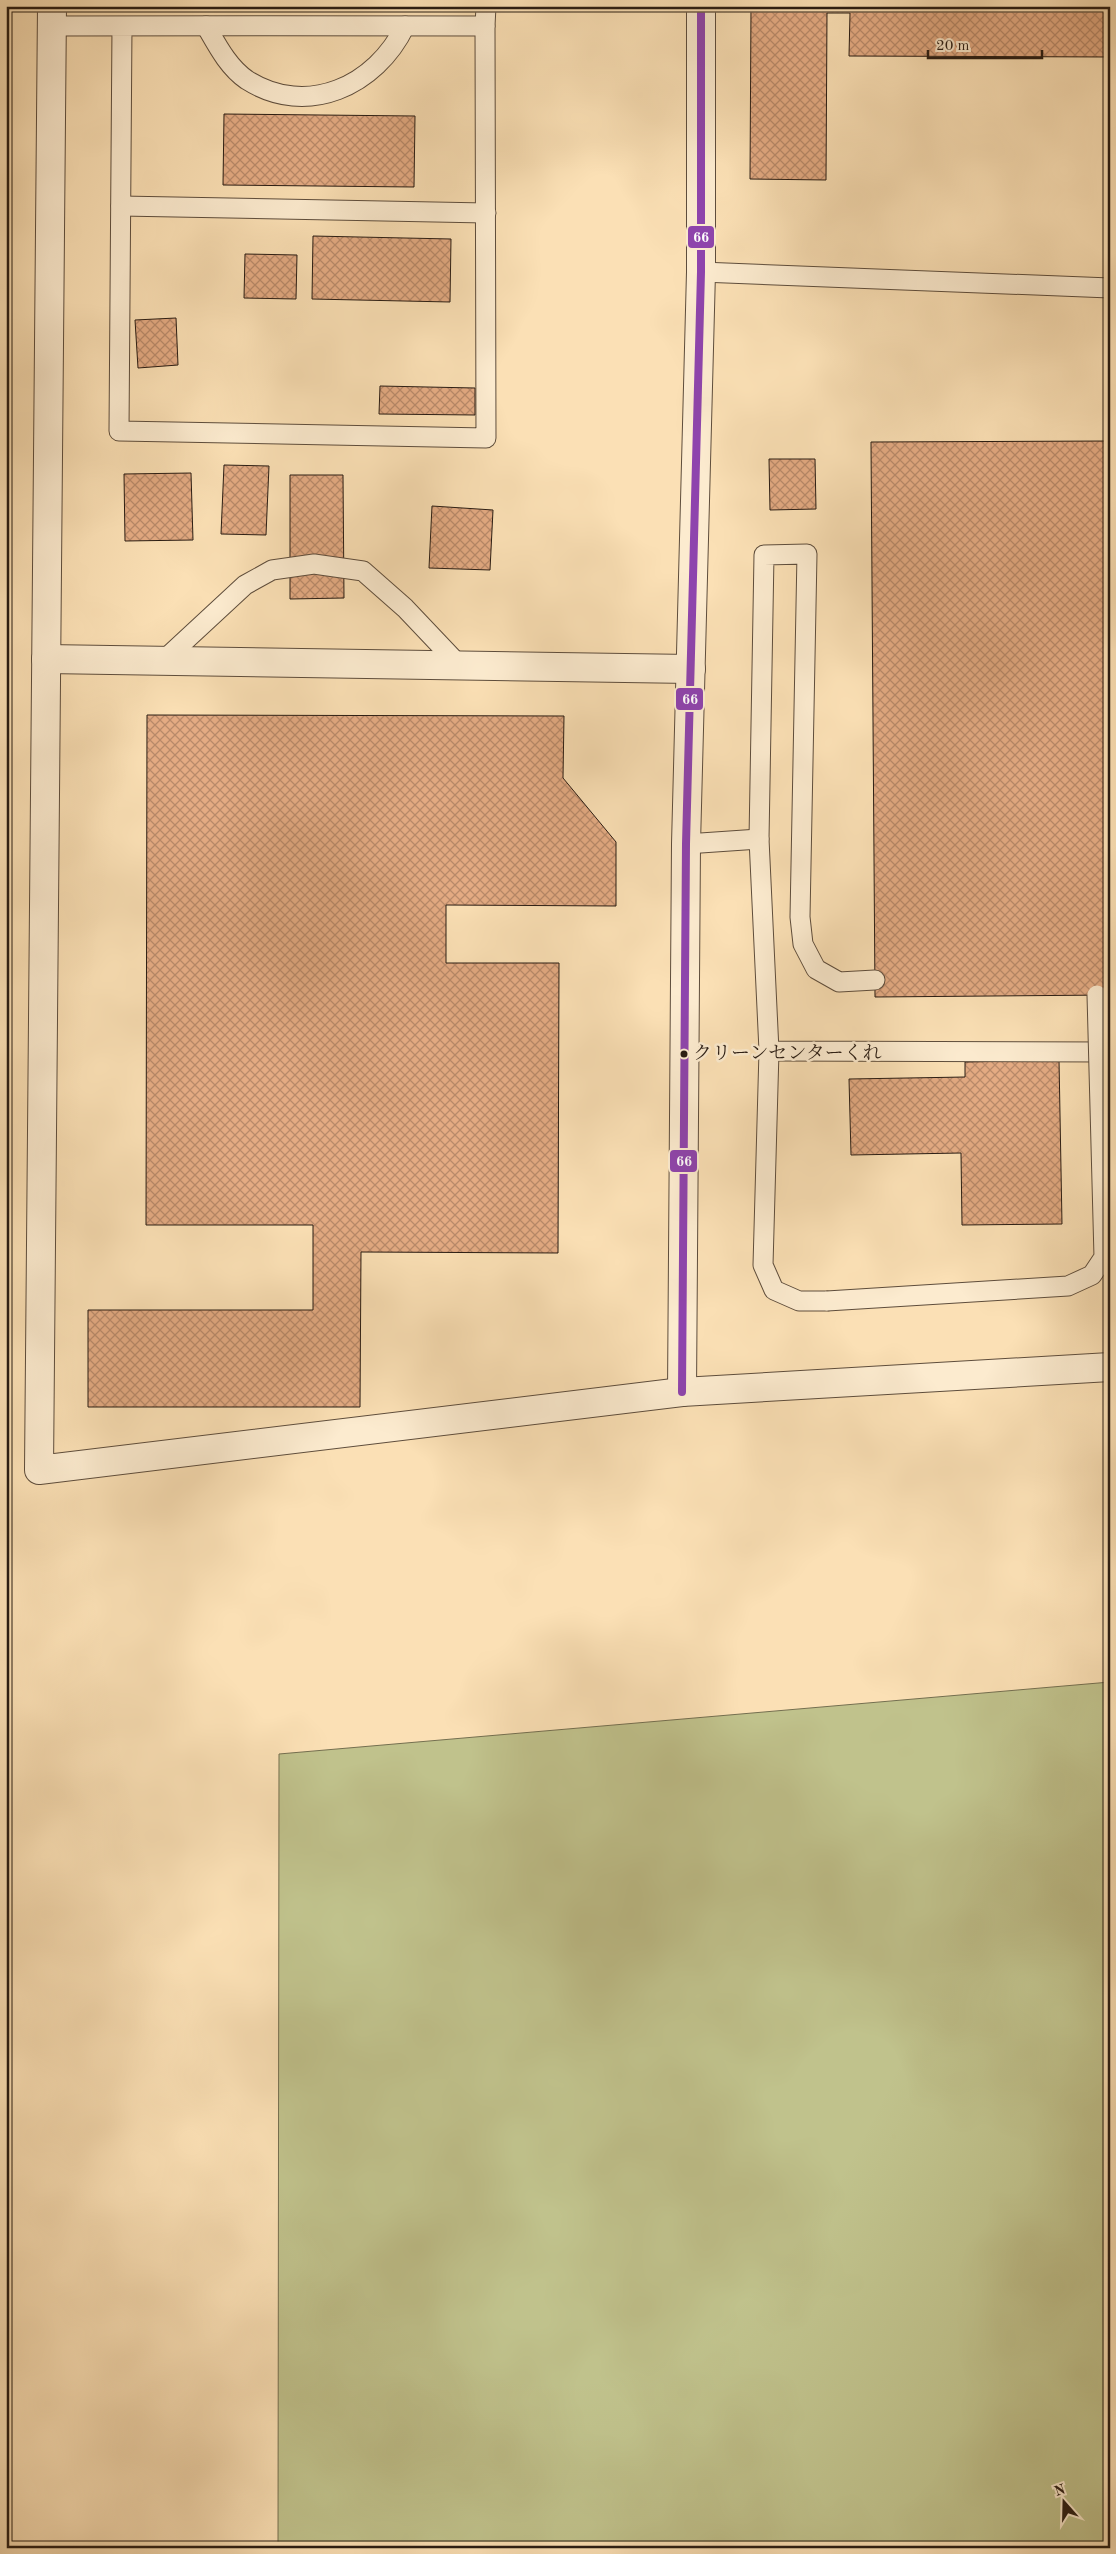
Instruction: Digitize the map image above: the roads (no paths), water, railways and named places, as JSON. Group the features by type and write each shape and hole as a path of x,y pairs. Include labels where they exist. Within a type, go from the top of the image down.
{"street":[{"path":"682,1392 686,844 701,272 701,6"},
{"path":"52,16 39,1470 682,1392 1110,1367"},
{"path":"46,659 691,669"}],"lane":[{"path":"122,26 119,431 486,438 486,6"},
{"path":"52,16 122,26 485,26"},
{"path":"206,26 224,58 247,80 281,95 311,98 348,86 380,64 397,44 405,26"},
{"path":"121,206 486,213"},
{"path":"701,272 1110,288"},
{"path":"875,980 838,982 816,969 803,944 800,917 807,554 764,555 759,839 769,1051 763,1265 774,1290 799,1301 828,1301 1068,1286 1092,1275 1104,1257 1097,996"},
{"path":"163,661 245,585 272,570 314,564 363,571 405,608 460,666"},
{"path":"686,844 759,839"},
{"path":"769,1051 1110,1052"}],"place":[{"name":"クリーンセンターくれ","path":"684,1054"}]}
